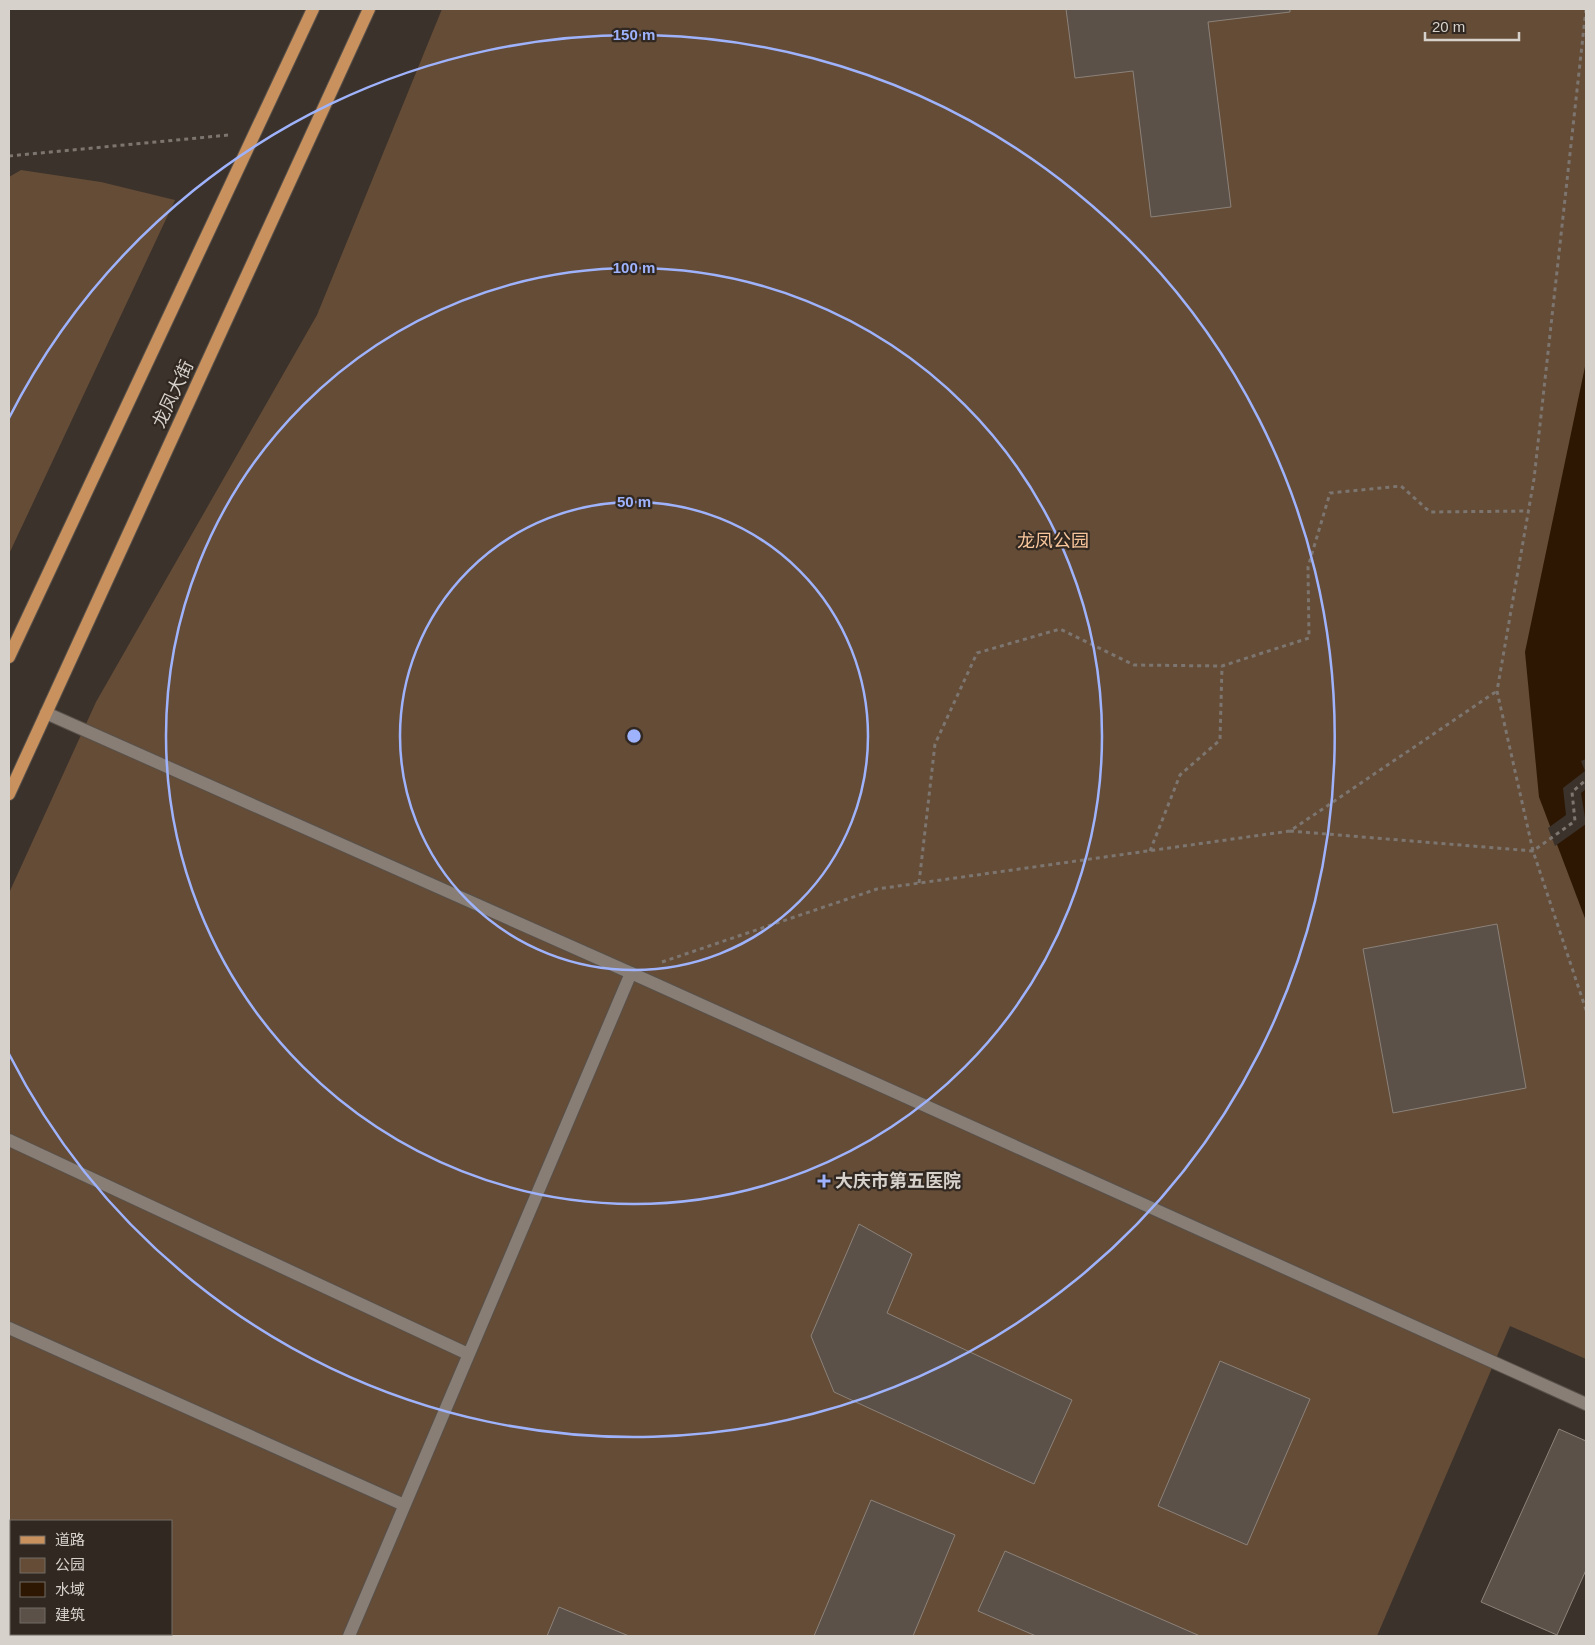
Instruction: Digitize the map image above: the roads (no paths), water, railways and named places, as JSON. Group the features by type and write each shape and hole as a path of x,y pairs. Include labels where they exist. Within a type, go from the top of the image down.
{"main road":[{"name":"龙凤大街","path":"9,657 313,9"},
{"name":"龙凤大街","path":"9,794 369,9"}],"street":[{"path":"46,713 631,973 1586,1404"},
{"path":"348,1636 631,973"},
{"path":"9,1140 468,1354"},
{"path":"9,1328 404,1505"}],"water":[{"path":"1586,362 1586,921 1539,797 1525,652"}],"place":[{"name":"大庆市第五医院","path":"824,1181"}],"park label":[{"name":"龙凤公园","path":"1053,541"}]}
